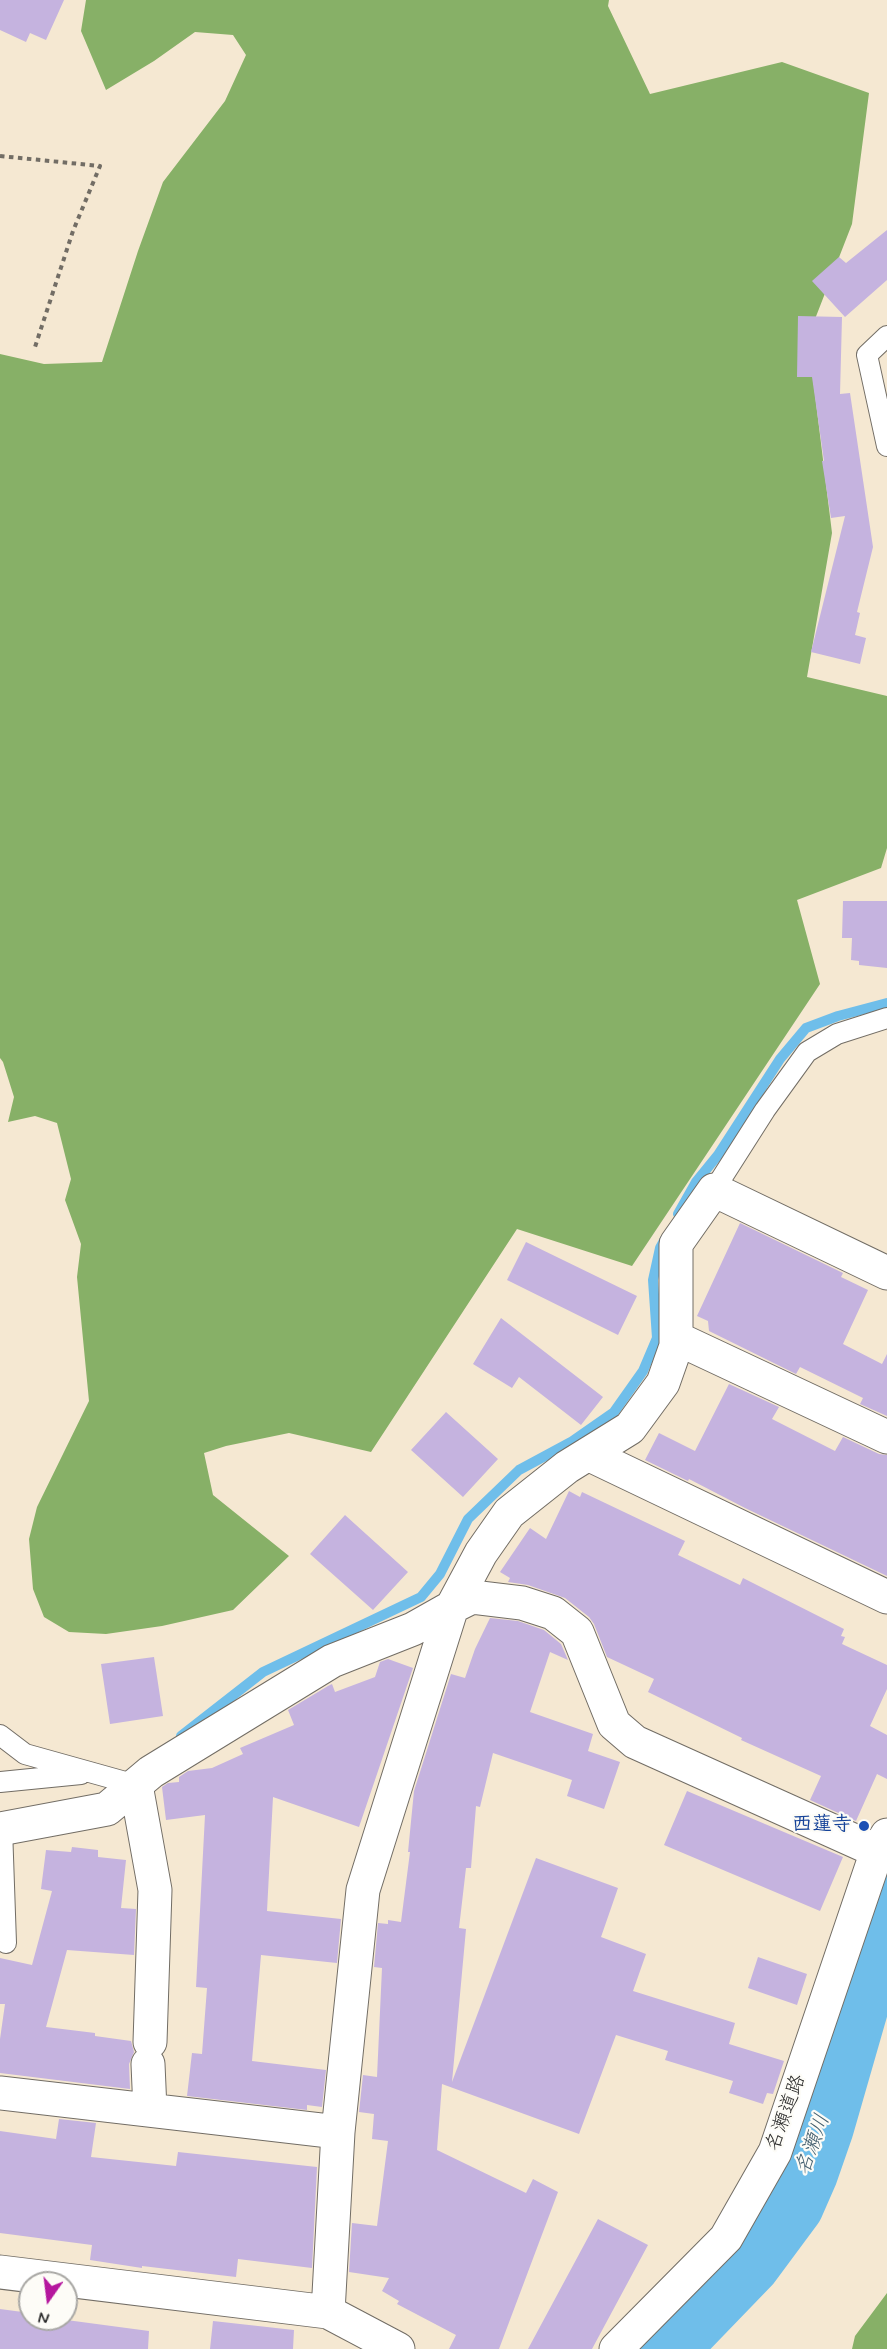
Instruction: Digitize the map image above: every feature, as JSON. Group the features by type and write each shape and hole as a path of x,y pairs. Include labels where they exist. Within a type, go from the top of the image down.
{"street":[{"path":"328,2312 338,2132 363,1890 452,1607 481,1553 509,1513 567,1467 630,1428 663,1383 676,1346 676,1244 714,1190 887,1273"},
{"path":"676,1338 887,1437"},
{"path":"588,1454 887,1597"},
{"path":"1,1829 107,1809 151,1772 332,1660 413,1629 472,1597 522,1603 553,1612 577,1632 614,1724 635,1742 882,1843"},
{"path":"136,1785 154,1890 149,2053 150,2110"},
{"name":"名瀬道路","path":"616,2349 726,2238 775,2152 882,1843"},
{"path":"0,2093 338,2132"},
{"path":"0,2272 328,2312 392,2347"}],"lane":[{"path":"887,336 867,355 887,446"},
{"path":"714,1190 765,1110 807,1052 837,1034 887,1018"},
{"path":"0,1735 25,1754 136,1785"},
{"path":"0,1782 93,1773"},
{"path":"1,1829 6,1943"}],"path":[{"path":"0,156 100,166 73,231 35,347"}],"green space":[{"path":"86,0 609,0 608,6 650,94 782,62 869,93 852,224 808,337 832,533 807,677 887,696 887,848 881,868 797,900 820,984 632,1266 517,1229 371,1452 289,1433 204,1453 213,1495 289,1556 233,1610 162,1626 106,1634 69,1632 44,1617 33,1589 29,1539 37,1507 89,1401 77,1277 81,1244 65,1200 71,1179 57,1123 35,1116 8,1122 14,1097 0,1058 0,354 44,364 102,362 163,182 225,101 246,55 233,35 195,32 154,61 106,90 81,31"},
{"path":"887,2293 887,2349 852,2349 855,2336"}],"building":[{"path":"0,0 64,0 46,40 30,33 26,42 0,30"},
{"path":"887,230 887,280 845,317 812,281 839,257 846,263"},
{"path":"798,316 842,317 840,394 850,393 873,547 857,612 860,613 855,635 866,638 860,664 811,652 845,516 831,518 812,377 797,377"},
{"path":"843,901 887,901 887,968 859,965 859,961 851,960 852,938 842,938"},
{"path":"740,1223 843,1273 841,1277 868,1290 843,1344 882,1364 887,1354 887,1416 860,1404 863,1398 800,1367 796,1374 709,1331 708,1321 697,1316"},
{"path":"526,1242 637,1296 618,1335 507,1280"},
{"path":"501,1318 603,1397 581,1425 519,1377 512,1388 473,1364"},
{"path":"729,1384 779,1407 772,1419 835,1451 843,1437 879,1454 887,1455 887,1576 689,1479 688,1481 645,1460 659,1433 695,1451"},
{"path":"446,1412 498,1459 463,1497 411,1450"},
{"path":"569,1491 580,1497 582,1492 685,1541 678,1555 740,1585 743,1578 844,1629 841,1636 845,1637 842,1644 887,1665 887,1689 870,1726 887,1735 887,1779 877,1774 856,1821 810,1800 821,1776 741,1740 742,1738 648,1692 654,1679 607,1657 594,1624 589,1617 565,1598 528,1585 508,1582 510,1578 500,1572 530,1528 546,1539"},
{"path":"345,1515 408,1572 373,1610 310,1554"},
{"path":"490,1618 518,1621 544,1630 561,1644 568,1660 550,1652 530,1712 593,1734 588,1751 620,1762 604,1809 567,1796 572,1780 493,1753 480,1807 476,1806 471,1868 466,1868 459,1928 466,1929 452,2082 536,1858 618,1888 601,1937 646,1954 633,1991 735,2023 729,2044 784,2061 773,2094 767,2093 763,2104 729,2093 733,2081 665,2060 668,2051 616,2035 579,2134 442,2084 437,2150 526,2193 533,2179 558,2192 499,2349 449,2349 456,2335 397,2304 399,2301 382,2291 389,2278 349,2272 352,2223 377,2226 388,2141 372,2139 374,2114 359,2112 363,2075 377,2077 382,1968 374,1967 378,1923 388,1924 388,1920 401,1922 410,1852 408,1852 414,1791 451,1674 465,1678 475,1649"},
{"path":"154,1657 163,1716 110,1724 101,1664"},
{"path":"388,1659 413,1668 359,1827 273,1797 267,1911 341,1919 337,1963 261,1955 252,2061 326,2070 322,2107 307,2105 307,2110 187,2096 192,2053 202,2054 207,1988 196,1987 205,1815 166,1820 162,1787 168,1783 179,1782 179,1777 188,1771 212,1768 243,1754 240,1748 294,1725 288,1710 332,1684 335,1692 375,1677 380,1662"},
{"path":"687,1791 843,1857 820,1911 664,1845"},
{"path":"72,1847 98,1850 98,1857 126,1860 121,1908 136,1909 134,1955 67,1950 46,2027 95,2033 95,2036 131,2041 134,2052 129,2064 130,2089 0,2073 0,2039 5,2004 0,2004 0,1958 32,1965 52,1891 41,1889 46,1850 71,1852"},
{"path":"758,1957 807,1974 797,2005 748,1988"},
{"path":"59,2119 96,2123 91,2157 176,2166 178,2152 317,2167 312,2268 238,2259 236,2277 142,2266 142,2268 90,2260 92,2245 0,2233 0,2131 56,2139"},
{"path":"598,2219 648,2245 592,2349 528,2349"},
{"path":"0,2309 18,2311 18,2331 78,2331 78,2322 149,2331 148,2349 0,2349"},
{"path":"213,2321 294,2330 293,2349 210,2349"}],"waterway":[{"path":"678,1214 696,1182 718,1155 780,1059 806,1028 838,1016 887,1003"},
{"path":"181,1736 263,1672 421,1597 440,1574 468,1519 519,1470 571,1442 614,1412 643,1371 657,1338 653,1280 660,1248 665,1239"},
{"name":"名瀬川","path":"666,2349 749,2263 792,2205 822,2127 887,1901"}],"place":[{"name":"西蓮寺","path":"864,1826"}]}
